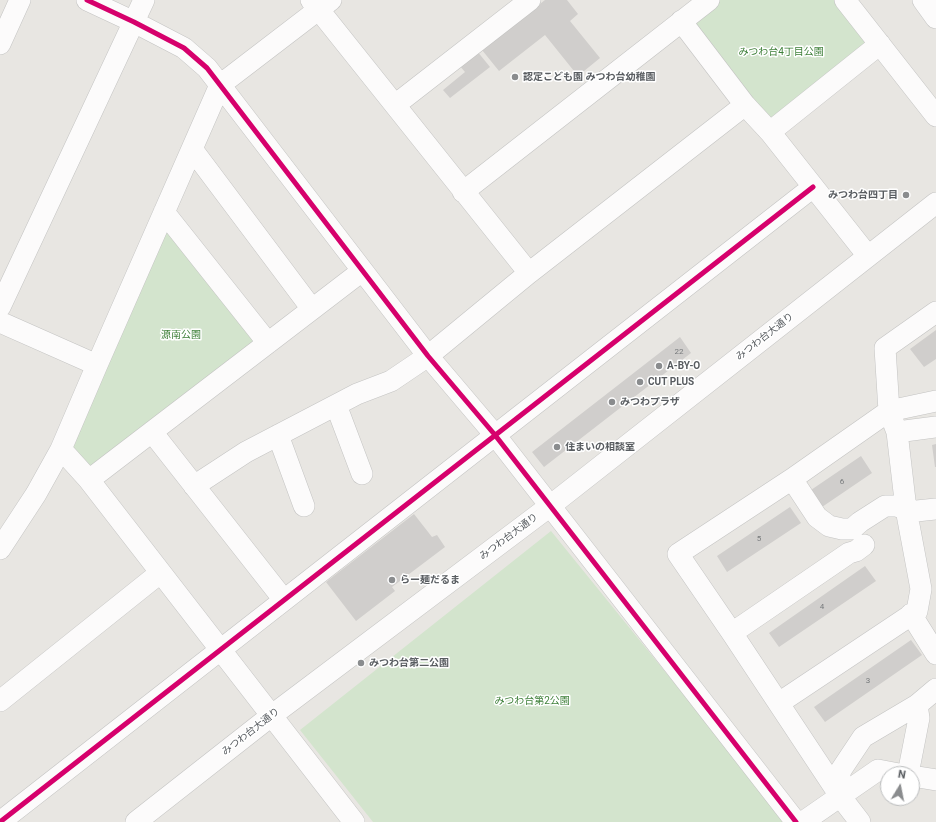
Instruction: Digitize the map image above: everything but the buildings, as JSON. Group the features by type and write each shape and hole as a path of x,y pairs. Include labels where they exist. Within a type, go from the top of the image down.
{"street":[{"path":"0,44 20,0"},
{"path":"87,0 184,48 207,68 428,356 495,435 796,822"},
{"path":"0,307 144,0"},
{"path":"395,105 530,0"},
{"path":"463,192 709,0"},
{"path":"845,0 936,116"},
{"path":"923,0 936,18"},
{"path":"0,549 36,494 61,449 220,85 320,3 395,105 529,273"},
{"path":"681,21 745,105 770,132 868,256"},
{"path":"770,132 880,44"},
{"path":"194,486 246,452 357,394 391,381 428,356 529,273 745,105"},
{"path":"192,149 312,310"},
{"path":"0,822 813,187"},
{"name":"みつわ台大通り","path":"136,822 271,716 550,506 936,203"},
{"path":"164,212 268,343"},
{"path":"89,480 362,271"},
{"path":"779,704 917,610 928,595 920,589 906,510 897,432 889,411 885,348 936,312"},
{"path":"0,322 97,364"},
{"path":"860,822 838,793 678,554 792,479 889,411 936,401"},
{"path":"336,405 362,474"},
{"path":"897,432 936,427"},
{"path":"152,432 284,600"},
{"path":"278,435 304,506"},
{"path":"61,449 89,480 354,822"},
{"path":"792,479 817,517 829,526 842,529 863,543"},
{"path":"732,633 849,553 856,551 863,543 860,522 885,506 896,506 906,510 936,509"},
{"path":"0,701 160,573"},
{"path":"911,614 936,654"},
{"path":"838,793 841,770 863,737 917,705 936,689"},
{"path":"910,766 919,718 917,705"},
{"path":"804,822 838,793 878,770 880,770"},
{"path":"920,777 936,780"}],"green space":[{"name":"みつわ台4丁目公園","path":"719,0 839,0 874,44 772,124 695,28 697,17"},
{"name":"源南公園","path":"168,229 253,339 252,349 94,471 68,450"},
{"name":"みつわ台第2公園","path":"551,531 787,822 373,822 300,730"}],"cycle path":[{"path":"87,0 184,48 207,68 428,356 495,435 796,822"},
{"path":"0,822 813,187"}],"place":[{"name":"認定こども園 みつわ台幼稚園","path":"515,77"},
{"name":"みつわ台四丁目","path":"906,195"},
{"name":"A-BY-O","path":"659,366"},
{"name":"CUT PLUS","path":"640,382"},
{"name":"みつわプラザ","path":"612,402"},
{"name":"住まいの相談室","path":"557,447"},
{"name":"らー麺だるま","path":"392,580"},
{"name":"みつわ台第二公園","path":"361,663"}]}
